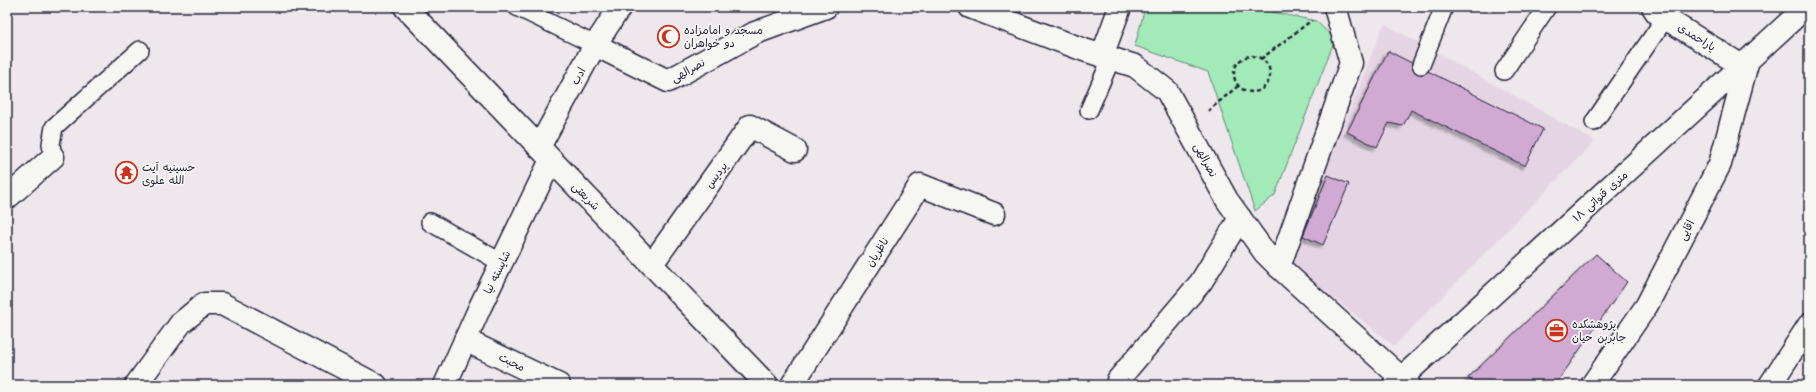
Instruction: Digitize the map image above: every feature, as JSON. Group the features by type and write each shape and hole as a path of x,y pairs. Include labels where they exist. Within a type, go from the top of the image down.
{"street":[{"name":"شریعتی","path":"406,7 766,384"},
{"name":"ادب","path":"545,153 595,45 620,7"},
{"name":"نصرالهی","path":"595,45 668,82 755,32 826,7"},
{"name":"نصرالهی","path":"970,7 1135,66 1167,91 1188,127 1226,200 1265,253 1401,383"},
{"path":"1107,57 1120,7"},
{"path":"1279,267 1351,64 1335,7"},
{"name":"۱۸ متری قنواتی","path":"1401,383 1806,7"},
{"name":"یاراحمدی","path":"1659,12 1745,63"},
{"name":"اقایی","path":"1592,385 1648,305 1720,164 1745,63"},
{"name":"پردیس","path":"652,264 750,126 795,150"},
{"name":"شایسته نیا","path":"445,385 502,262 545,153"},
{"path":"7,198 53,157"},
{"name":"ناظریان","path":"792,385 920,185 994,214"},
{"path":"1122,385 1118,380 1201,282 1240,218"},
{"path":"136,385 181,324 204,304 222,304 376,385"},
{"path":"1770,385 1809,325"},
{"name":"محبت","path":"465,340 559,385"}],"lane":[{"path":"517,7 595,45"},
{"path":"1421,65 1444,7"},
{"path":"1504,71 1547,7"},
{"path":"1594,122 1659,12"},
{"path":"53,157 50,144 54,127 140,50"},
{"path":"1089,110 1107,57"},
{"path":"430,222 502,262"}],"path":[{"path":"1261,59 1315,15"},
{"path":"1250,56 1261,59 1266,63 1270,75 1266,86 1255,92 1243,90 1238,86 1234,75 1237,65 1245,58 1250,56"},
{"path":"1188,127 1238,86"}],"shaded area":[{"path":"1385,24 1595,141 1394,346 1290,263 1382,28"}],"green space":[{"path":"1145,7 1248,7 1316,21 1335,39 1275,195 1255,211 1208,72 1135,46"}],"building":[{"path":"1388,51 1543,129 1525,166 1411,110 1403,126 1389,123 1377,147 1347,132"},
{"path":"1328,175 1349,184 1323,245 1303,236"},
{"name":"پژوهشکده جابربن حیان","path":"1596,254 1627,282 1555,385 1477,385 1468,378"}],"place":[{"name":"مسجد و امامزاده دو خواهران","path":"669,36"},
{"name":"حسینیه آیت الله علوی","path":"126,173"},
{"name":"پژوهشکده جابربن حیان","path":"1556,330"}]}
